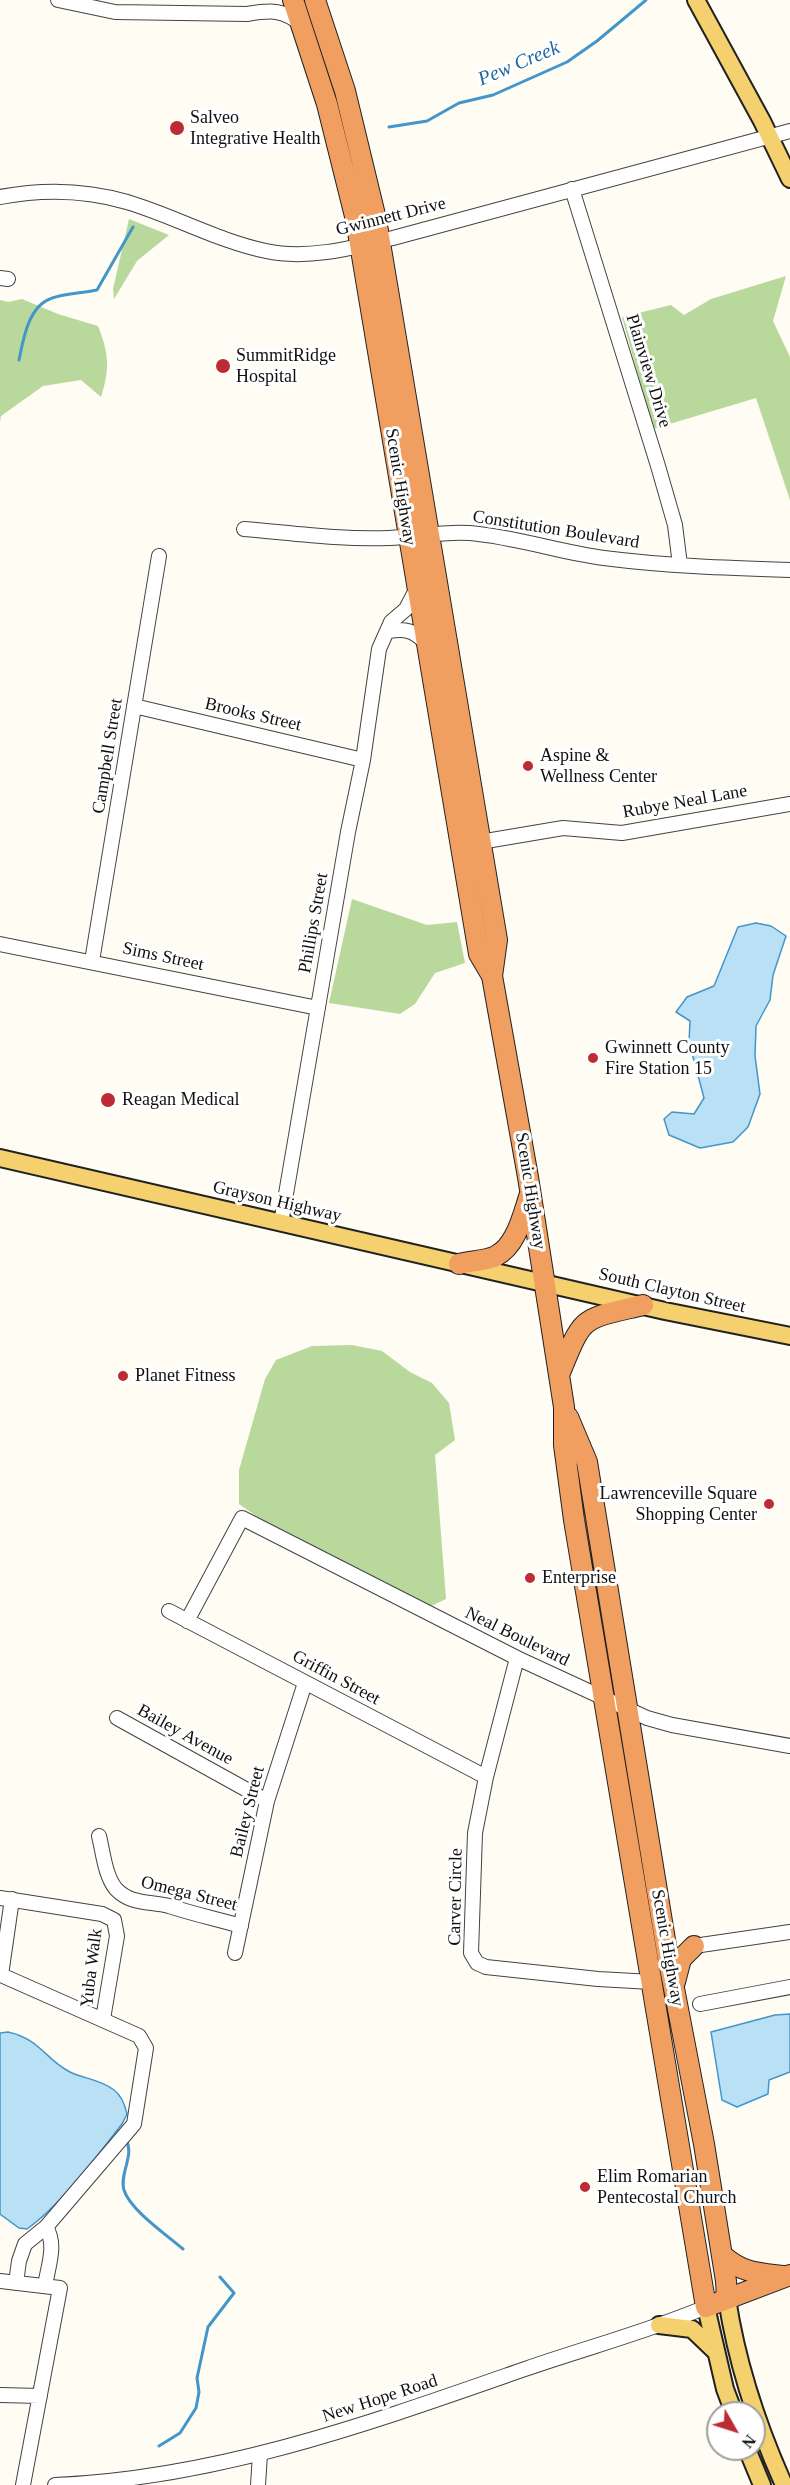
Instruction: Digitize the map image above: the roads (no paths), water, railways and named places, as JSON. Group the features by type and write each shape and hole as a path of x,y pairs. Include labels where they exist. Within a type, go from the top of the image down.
{"highway":[{"name":"Scenic Highway","path":"293,0 370,243"},
{"name":"Scenic Highway","path":"315,0 355,127 370,243 418,534 480,842 496,940 492,976 531,1191 564,1407 564,1445 571,1500 706,2307"},
{"name":"Scenic Highway","path":"418,534 417,588 426,643 479,954 492,976"},
{"path":"460,846 480,842"},
{"path":"459,1263 495,1257 508,1247 518,1228 531,1191"},
{"path":"559,1376 575,1335 585,1322 596,1316 643,1305"},
{"name":"Scenic Highway","path":"564,1407 587,1462 664,1933 704,2144 727,2299"},
{"path":"664,1933 678,1943 694,1946"},
{"path":"674,1988 681,1959 694,1946"},
{"path":"722,2255 733,2266 745,2271 788,2276"},
{"path":"706,2307 788,2276"}],"main road":[{"path":"696,0 771,138 790,179"},
{"name":"Grayson Highway","path":"0,1158 545,1283"},
{"name":"South Clayton Street","path":"545,1283 790,1336"},
{"name":"Scenic Highway","path":"727,2299 741,2367 755,2417 783,2485"},
{"name":"Scenic Highway","path":"706,2307 730,2401"},
{"path":"659,2325 692,2329 716,2352"},
{"path":"752,2461 762,2485"}],"street":[{"path":"64,1 115,12 247,14 273,5 291,15 302,25"},
{"name":"Gwinnett Drive","path":"0,196 44,192 109,198 266,251 310,254 370,243 771,138 790,131"},
{"name":"Plainview Drive","path":"572,189 675,525 680,565"},
{"name":"Constitution Boulevard","path":"244,529 361,538 471,533 603,558 680,565 790,570"},
{"name":"Campbell Street","path":"92,961 159,556"},
{"name":"Phillips Street","path":"281,1224 348,832 363,760 379,649 391,622 406,609 417,588"},
{"path":"388,632 406,630 414,632 426,643"},
{"name":"Brooks Street","path":"134,706 363,760"},
{"name":"Rubye Neal Lane","path":"480,842 563,828 622,833 790,804"},
{"name":"Sims Street","path":"0,944 318,1008"},
{"name":"Neal Boulevard","path":"187,1621 242,1518 517,1658 647,1718 672,1725 790,1746"},
{"name":"Griffin Street","path":"169,1611 486,1777"},
{"name":"Carver Circle","path":"517,1658 486,1777 475,1833 471,1953 477,1963 486,1967 652,1982"},
{"name":"Bailey Street","path":"234,1953 267,1801 305,1683"},
{"name":"Bailey Avenue","path":"117,1718 267,1801"},
{"name":"Omega Street","path":"99,1836 109,1877 115,1888 124,1895 139,1902 166,1905 190,1914 241,1926"},
{"path":"6,1899 1,1975 140,2036 146,2048 134,2124 46,2227 24,2244 16,2283"},
{"name":"Yuba Walk","path":"6,1899 102,1914 114,1920 117,1936 103,2019"},
{"path":"694,1946 790,1932"},
{"path":"699,2004 790,1988"},
{"path":"45,2286 52,2247 52,2236 46,2227"},
{"path":"0,2281 60,2288 23,2485"},
{"name":"New Hope Road","path":"55,2485 136,2481 303,2443 467,2390 706,2307"},
{"path":"0,2395 40,2396"},
{"path":"258,2485 260,2454"}],"water":[{"path":"756,923 771,926 786,936 773,975 770,1000 756,1026 755,1056 760,1094 748,1127 733,1142 700,1148 669,1135 664,1119 672,1112 694,1114 704,1098 689,1042 690,1021 676,1012 687,997 714,986 738,927"},
{"path":"790,2014 790,2072 769,2080 768,2094 737,2107 722,2100 711,2032 775,2015"},
{"path":"8,2032 28,2040 70,2072 114,2090 123,2101 127,2114 122,2124 78,2180 53,2207 27,2229 19,2228 0,2214 0,2033"}],"waterway":[{"name":"Pew Creek","path":"389,127 427,121 459,103 493,95 567,62 597,41 646,0"},
{"name":"Pew Creek","path":"19,360 28,325 36,309 54,297 97,290 133,227"},
{"path":"126,2140 129,2152 123,2184 128,2198 141,2214 183,2249"},
{"path":"159,2446 180,2433 196,2408 199,2392 197,2378 208,2327 234,2293 220,2277"}],"place":[{"name":"Salveo Integrative Health","path":"177,128"},
{"name":"SummitRidge Hospital","path":"223,366"},
{"name":"Aspine & Wellness Center","path":"528,766"},
{"name":"Gwinnett County Fire Station 15","path":"593,1058"},
{"name":"Reagan Medical","path":"108,1100"},
{"name":"Planet Fitness","path":"123,1376"},
{"name":"Lawrenceville Square Shopping Center","path":"769,1504"},
{"name":"Enterprise","path":"530,1578"},
{"name":"Elim Romarian Pentecostal Church","path":"585,2187"}]}
